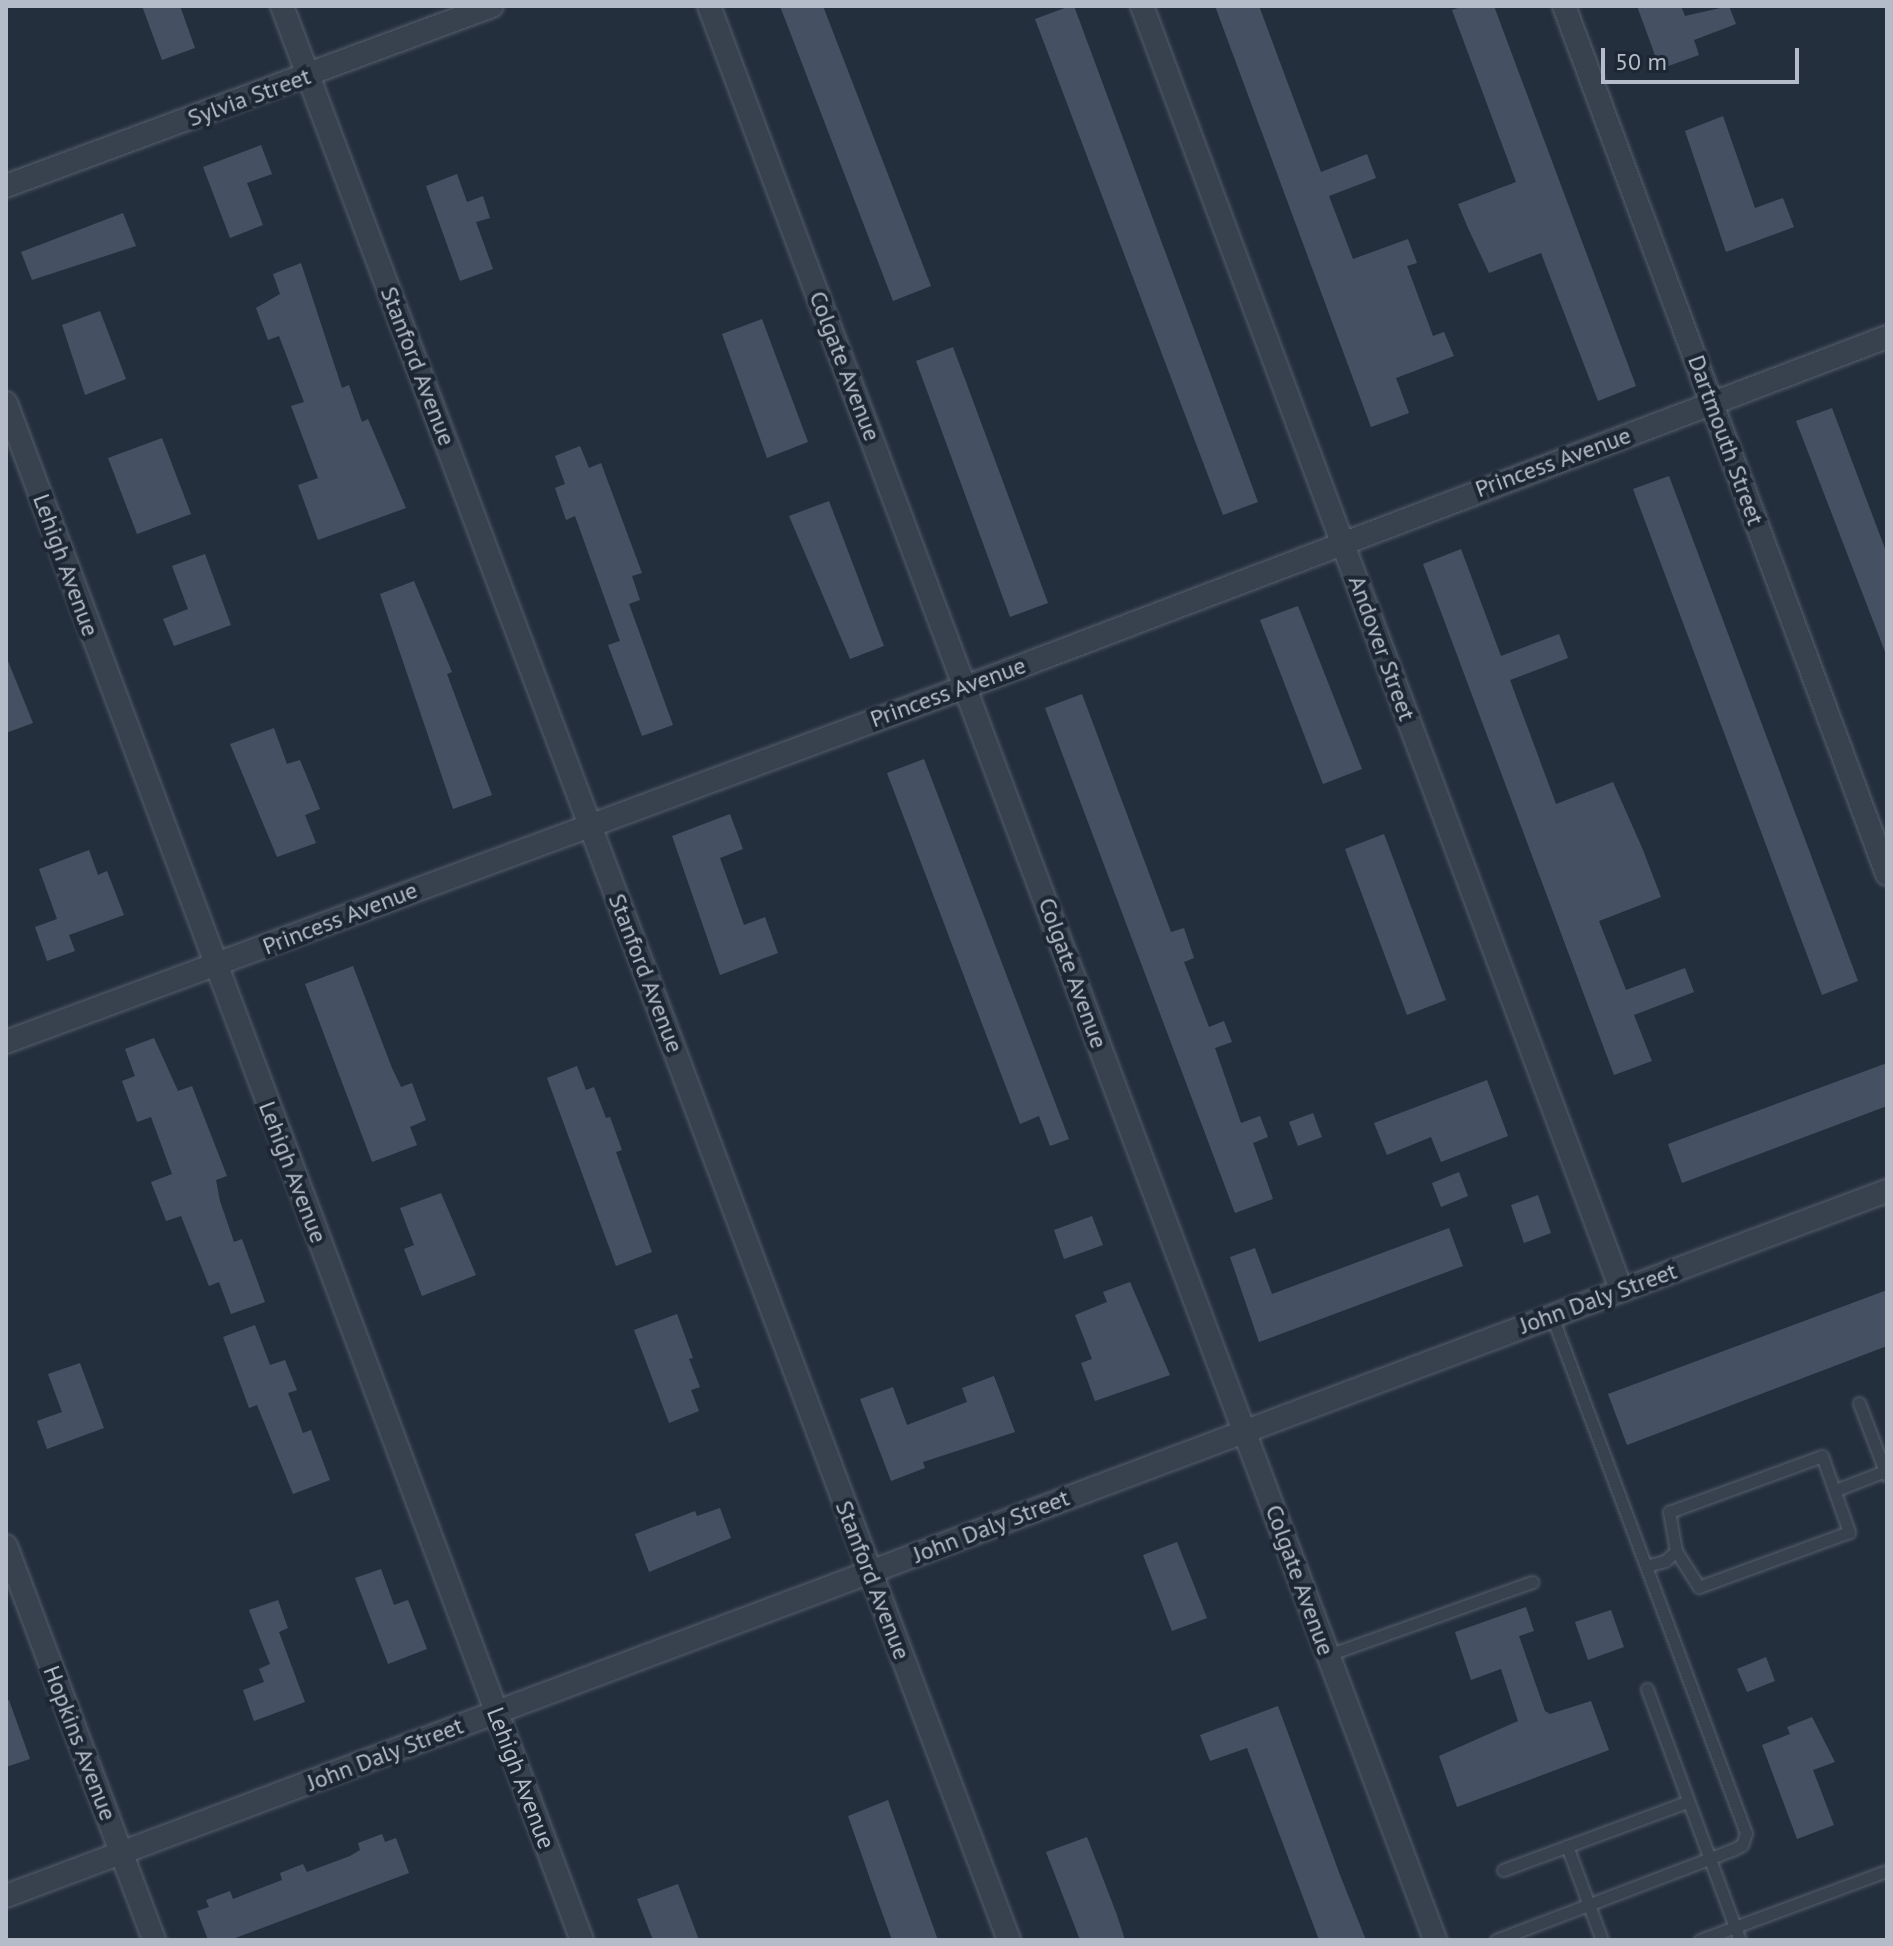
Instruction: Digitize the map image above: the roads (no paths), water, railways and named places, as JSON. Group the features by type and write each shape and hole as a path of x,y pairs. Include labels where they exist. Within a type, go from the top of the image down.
{"street":[{"name":"Stanford Avenue","path":"282,6 1009,1940"},
{"name":"Sylvia Street","path":"6,186 492,6"},
{"name":"Colgate Avenue","path":"709,6 1435,1940"},
{"name":"Andover Street","path":"1142,6 1621,1289"},
{"name":"Dartmouth Street","path":"1564,6 1887,874"},
{"name":"Princess Avenue","path":"6,1042 589,823 965,686 1887,337"},
{"name":"Lehigh Avenue","path":"6,403 582,1940"},
{"name":"John Daly Street","path":"6,1896 1887,1191"},
{"name":"Hopkins Avenue","path":"6,1546 154,1940"}],"lane":[{"path":"1496,1940 1742,1845 1744,1821 1552,1315"},
{"path":"1836,1490 1886,1474 1859,1403"},
{"path":"1822,1456 1849,1532 1713,1585 1699,1587 1676,1551 1669,1512 1822,1456"},
{"path":"1646,1566 1665,1561 1676,1551"},
{"path":"1328,1655 1532,1582"},
{"path":"1647,1689 1740,1940"},
{"path":"1503,1870 1687,1802"},
{"path":"1567,1846 1602,1940"},
{"path":"1700,1940 1887,1871"}]}
